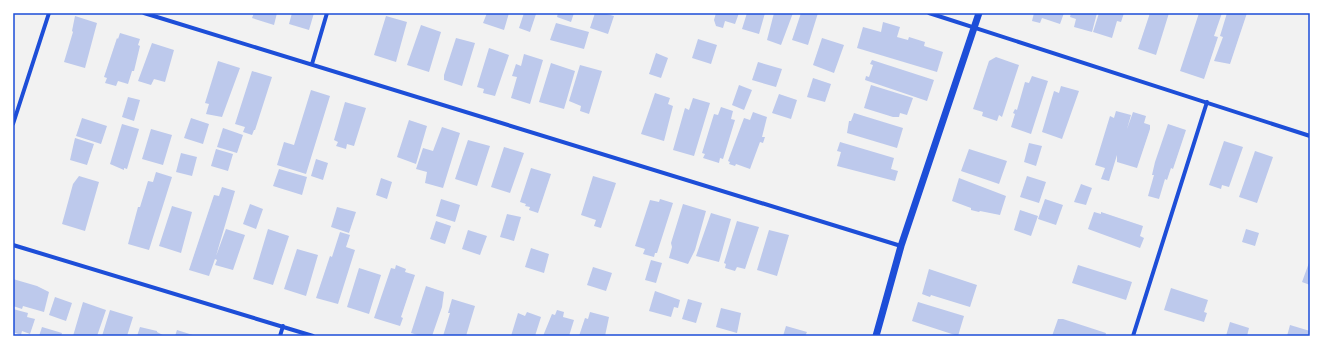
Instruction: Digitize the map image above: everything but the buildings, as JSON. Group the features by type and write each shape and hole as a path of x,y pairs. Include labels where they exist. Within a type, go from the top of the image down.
{"street":[{"path":"13,124 49,13"},
{"path":"144,13 901,246"},
{"path":"312,64 327,13"},
{"path":"929,13 1310,136"},
{"path":"876,336 901,246 979,13"},
{"path":"1133,336 1207,102"},
{"path":"13,245 313,336"},
{"path":"280,336 283,326"}]}
